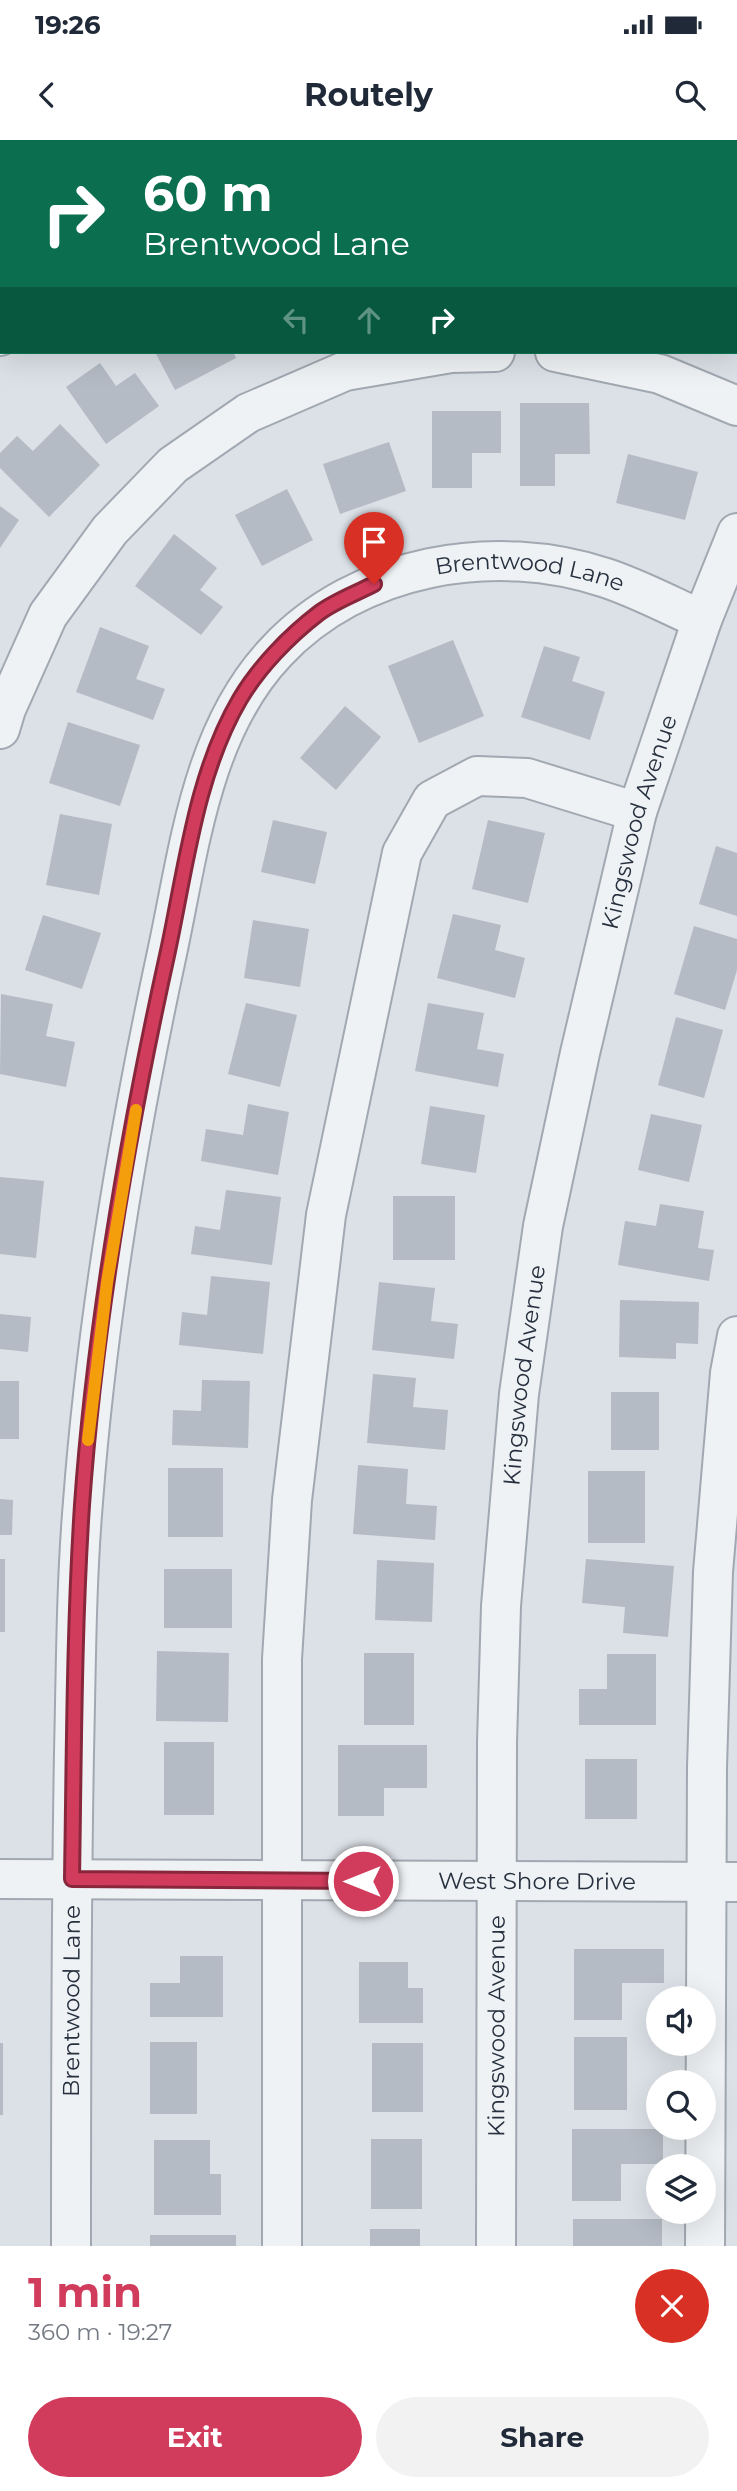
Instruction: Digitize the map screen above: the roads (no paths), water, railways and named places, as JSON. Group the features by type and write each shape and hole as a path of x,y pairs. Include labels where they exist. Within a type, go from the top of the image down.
{"street":[{"path":"0,729 6,709 48,615 110,530 173,465 248,413 345,371 445,354"},
{"path":"565,354 660,374 737,406"},
{"name":"Kingswood Avenue","path":"496,2246 496,1742 501,1606 519,1394 543,1226 580,1053 638,812 702,620 737,533"},
{"name":"Brentwood Lane","path":"71,2246 72,1879 82,1504 107,1283 147,1047 197,818 214,754 240,698 275,652 321,611 374,584 424,568 479,561 548,564 606,578 702,620"},
{"path":"282,2246 282,1659 293,1487 326,1215 402,853 432,800 477,776 527,778 638,812"},
{"path":"705,2246 722,1882 707,1767 713,1572 730,1373 737,1336"},
{"name":"West Shore Drive","path":"0,1879 722,1882"}]}
